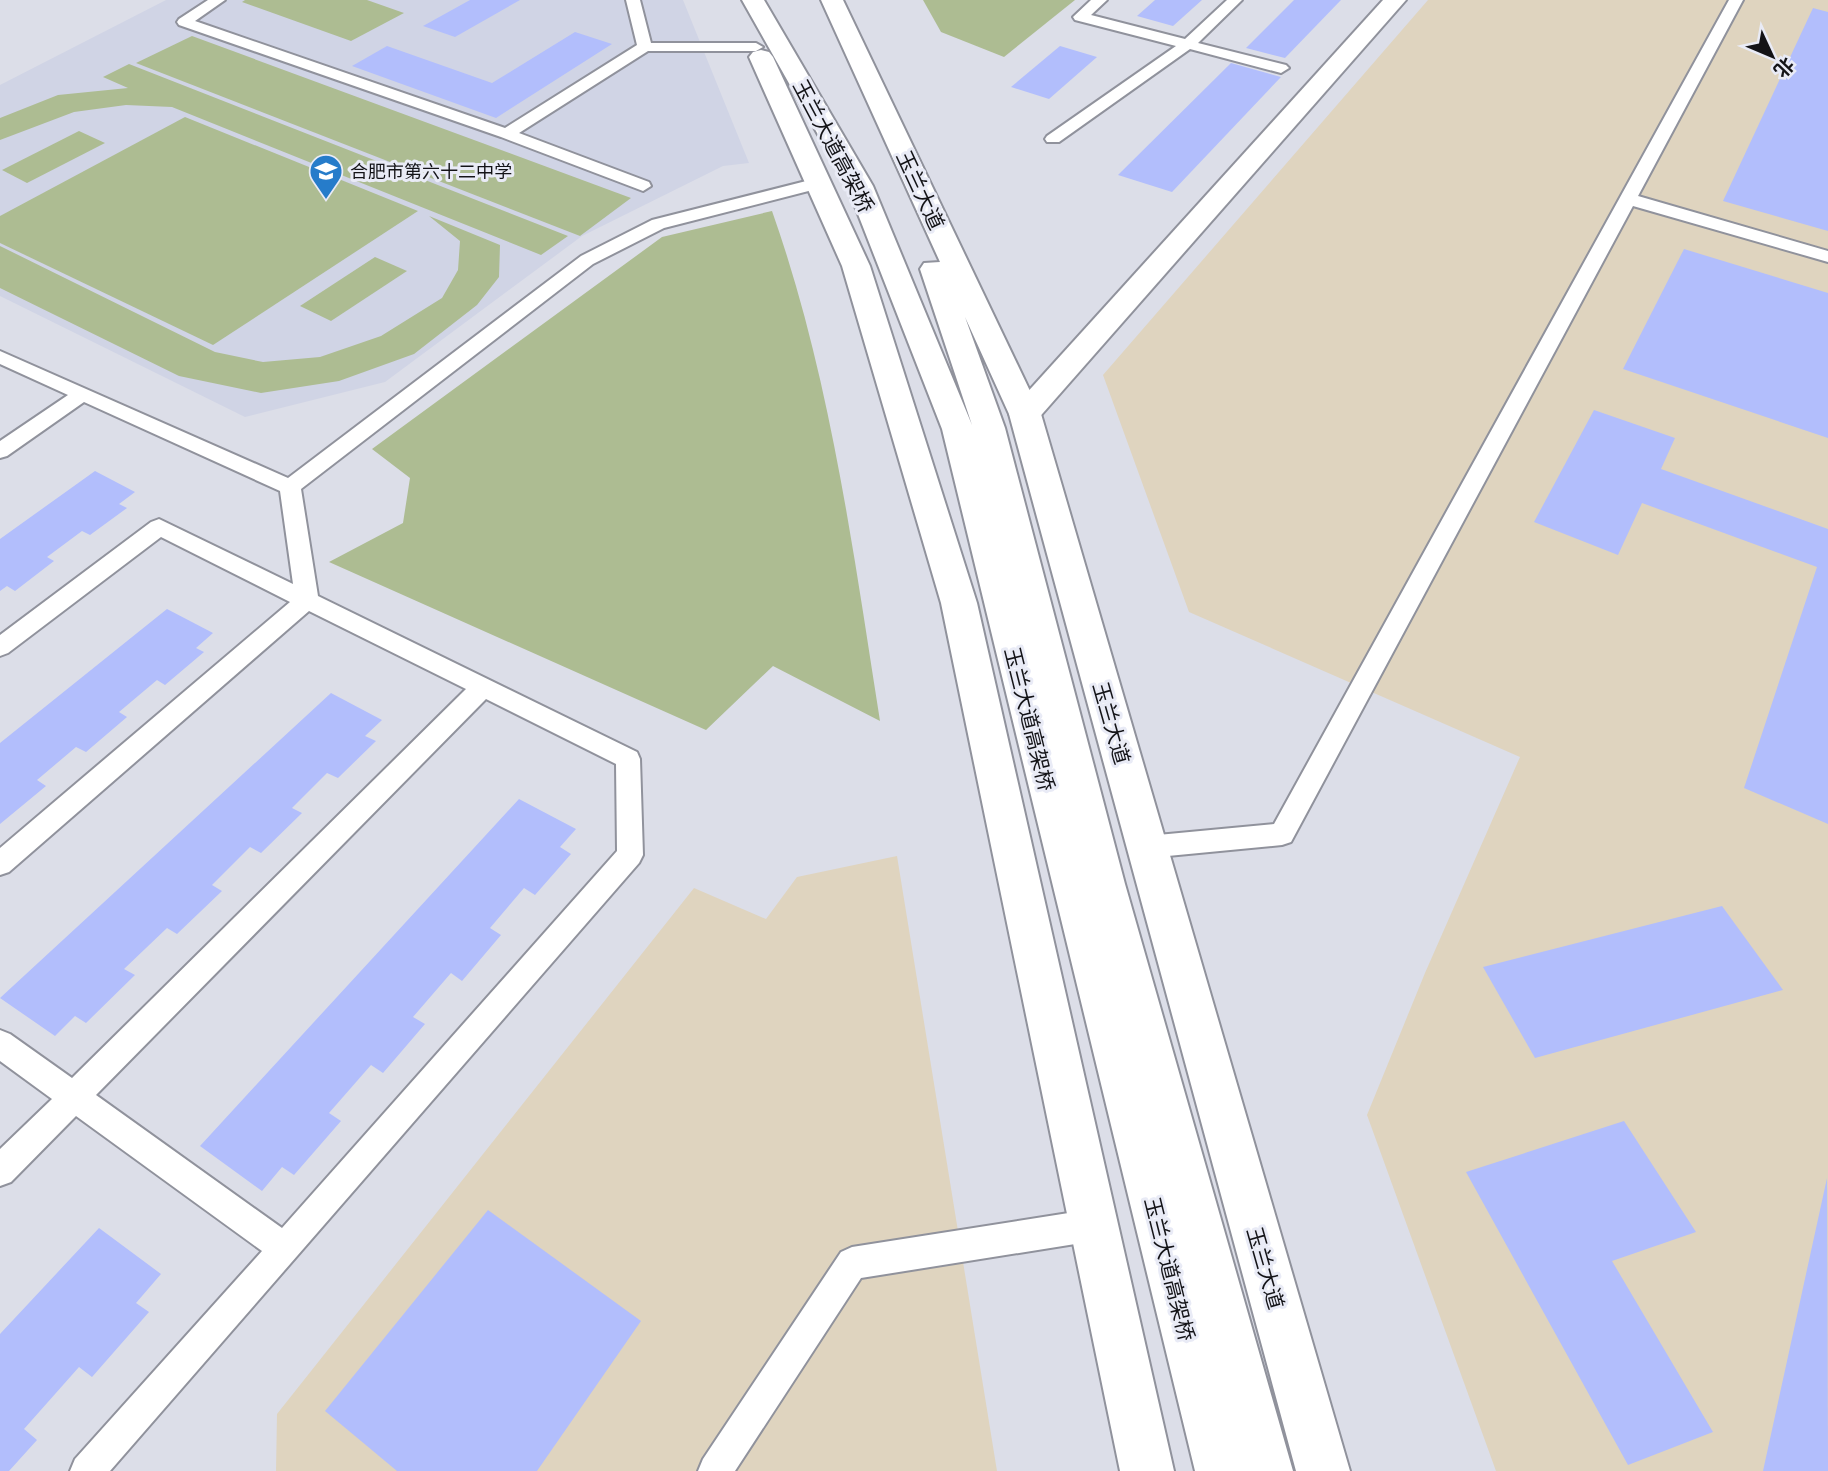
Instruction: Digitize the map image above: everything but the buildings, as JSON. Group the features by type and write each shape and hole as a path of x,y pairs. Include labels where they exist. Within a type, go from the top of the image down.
{"main road":[{"path":"738,0 756,47 856,266 959,603 1147,1471"},
{"name":"玉兰大道高架桥","path":"753,0 860,186 958,429 1222,1471"},
{"name":"玉兰大道高架桥","path":"806,0 903,180 989,428 1104,884 1266,1471"},
{"name":"玉兰大道","path":"832,0 1025,414 1323,1471"},
{"path":"1025,414 1395,0"}],"lane":[{"path":"218,0 184,22 508,134 643,186"},
{"path":"633,0 645,47"},
{"path":"1100,0 1080,17 1281,68"},
{"path":"1053,139 1187,45 1236,0"},
{"path":"1147,847 1282,834 1736,0"},
{"path":"508,134 645,47 756,47"},
{"path":"290,487 587,260 657,224 818,183"},
{"path":"1628,199 1828,257"},
{"path":"0,357 290,487"},
{"path":"0,451 83,394"},
{"path":"290,487 307,600"},
{"path":"0,647 159,527 628,759 630,855 87,1471"},
{"path":"0,864 307,600"},
{"path":"0,1171 482,687"},
{"path":"0,1044 285,1249"},
{"path":"715,1471 852,1263 1094,1225"}],"shaded area":[{"name":"合肥市第六十二中学","path":"166,0 683,0 749,163 723,166 582,236 385,382 245,417 0,296 0,85"},
{"path":"1428,0 1828,0 1828,1471 1496,1471 1367,1115 1425,973 1520,757 1189,612 1103,375"},
{"path":"897,856 997,1471 276,1471 277,1414 694,888 766,919 797,877"}],"green space":[{"path":"367,0 404,13 351,41 242,2"},
{"path":"923,0 1075,0 1004,57 941,32"},
{"path":"192,36 631,198 580,236 136,63"},
{"path":"129,64 568,236 541,255 172,107 126,105 74,112 0,140 0,118 58,95 128,88 103,77"},
{"path":"185,117 418,211 213,345 0,243 0,216"},
{"path":"79,131 105,143 27,183 2,170"},
{"path":"772,211 810,336 825,399 880,721 773,666 706,730 329,562 403,523 410,478 372,449 662,237"},
{"path":"429,216 500,245 499,277 477,305 414,354 339,381 261,393 179,376 0,288 0,246 215,352 263,362 320,357 381,336 442,298 458,270 460,241"},
{"path":"375,257 407,271 331,321 300,306"}],"place":[{"name":"合肥市第六十二中学","path":"326,201"}]}
